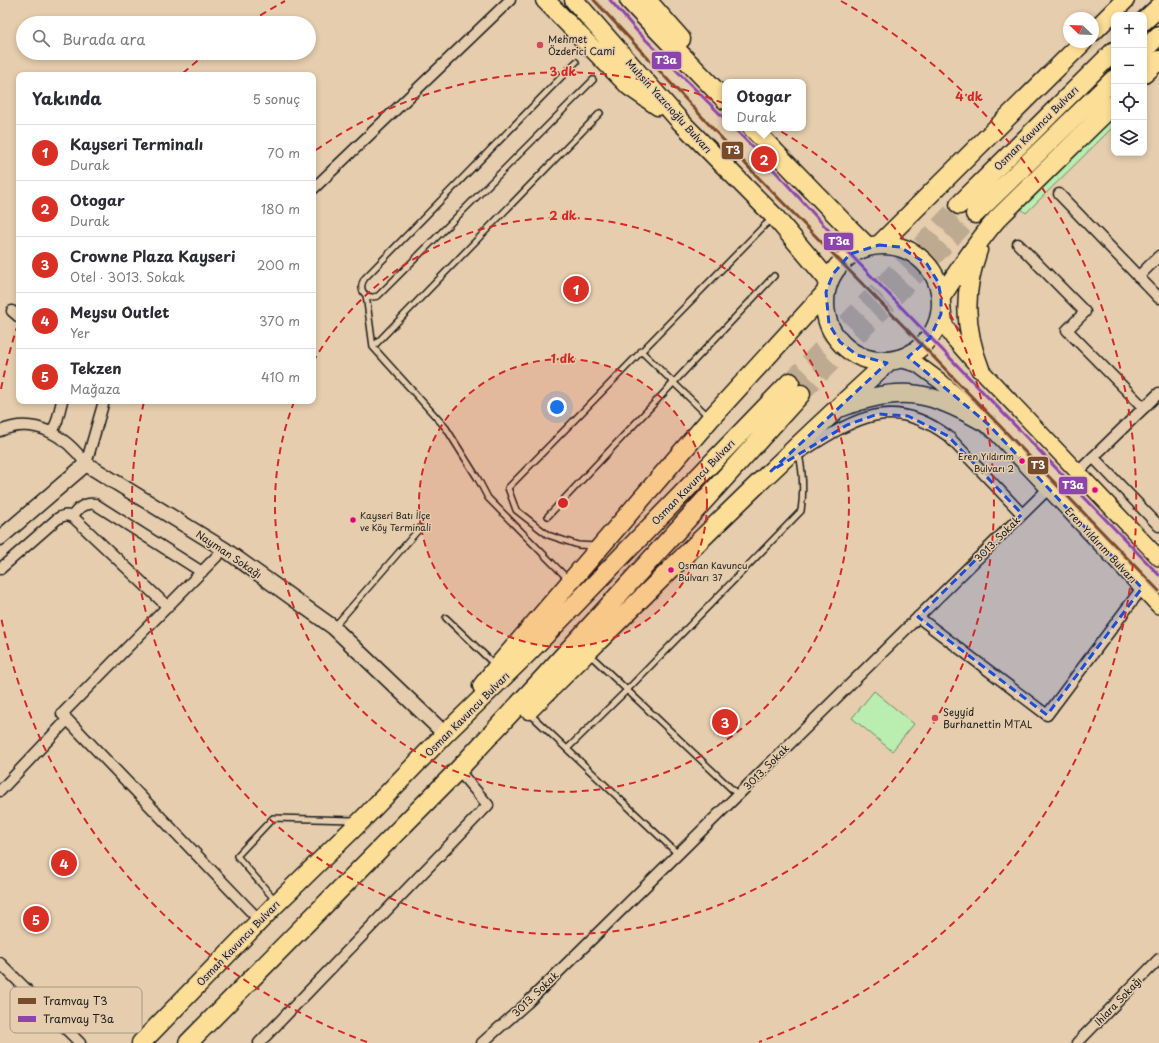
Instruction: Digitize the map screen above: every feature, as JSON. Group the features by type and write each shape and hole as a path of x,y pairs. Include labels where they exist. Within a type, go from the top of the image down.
{"highway":[{"path":"545,0 629,86 680,121"},
{"name":"Muhsin Yazıcıoğlu Bulvarı","path":"574,0 680,121 775,217 828,286"},
{"path":"629,0 722,97"},
{"path":"648,0 692,52 722,96"},
{"path":"1099,26 1125,0"},
{"path":"1147,18 1159,7"},
{"path":"1146,48 1159,35"},
{"path":"874,246 1077,48"},
{"name":"Osman Kavuncu Bulvarı","path":"959,205 1111,54"},
{"path":"1147,71 1159,60"},
{"name":"Osman Kavuncu Bulvarı","path":"975,214 1111,82"},
{"path":"942,300 971,251 997,219 1111,107"},
{"path":"755,131 843,222 874,246"},
{"path":"980,368 968,328 967,303 971,275 976,255 984,235"},
{"path":"445,734 497,667 570,581 828,286 838,267 850,254 874,246 890,245 900,247 919,256 934,272 938,282 942,300 941,314 930,338 923,346 909,355 894,360 878,361 867,359 857,355 840,342 829,324 825,302 828,286"},
{"path":"458,770 528,712 834,410 894,360"},
{"name":"Osman Kavuncu Bulvarı","path":"141,1043 277,903 362,820 445,734 532,650 796,388 544,677 458,770 188,1043"},
{"path":"834,410 879,396 912,394 932,398 988,424"}],"main road":[{"path":"942,300 945,324 953,338 1159,558"},
{"name":"Eren Yıldırım Bulvarı","path":"894,360 917,364 988,424 1159,606"}],"street":[{"path":"316,186 510,0"},
{"path":"1059,194 1159,298"},
{"path":"1018,244 1085,312 1067,330 1144,408"},
{"path":"1138,277 1159,256"},
{"path":"1078,472 1159,393"},
{"path":"52,433 57,422 61,404"},
{"path":"0,538 86,464 103,404"},
{"path":"771,471 857,420 886,414 908,416 927,423 948,436 1022,514"},
{"path":"0,432 12,428 28,426 36,427 52,433 71,446 86,464"},
{"path":"1093,457 1159,526"},
{"name":"Nayman Sokağı","path":"86,464 224,549 333,627 445,734"},
{"name":"3013. Sokak","path":"482,1043 527,1003 1048,489"},
{"path":"72,517 83,506 87,504 95,504 202,572"},
{"path":"0,569 57,519 66,515 72,517 168,607"},
{"path":"224,549 62,714 260,921"},
{"path":"918,617 1047,715 1142,588"},
{"path":"0,791 67,720"},
{"path":"259,1043 488,806 458,770"},
{"name":"Ihlara Sokağı","path":"1077,1043 1159,959"},
{"path":"0,963 24,987"},
{"path":"70,1033 80,1043"}],"lane":[{"path":"570,581 488,498 478,479 446,428 373,347 366,295 363,292 362,284 365,278 576,62"},
{"path":"366,295 370,297 378,296 593,80"},
{"path":"373,347 600,113"},
{"path":"601,546 578,545 548,535 516,510 508,488 765,225 775,217"},
{"path":"548,516 774,276"},
{"path":"641,351 711,418"},
{"path":"567,749 627,690 800,511 803,480 799,454"},
{"path":"333,627 420,528"},
{"path":"446,618 497,667"},
{"path":"588,652 738,795"},
{"path":"528,712 678,854"},
{"path":"277,903 237,856 273,818 362,820"}],"highlighted area":[{"path":"879,245 900,247 927,264 938,282 941,297 941,314 930,338 908,357 988,424 1142,588 1047,715 918,617 1022,514 948,436 908,416 878,414 847,425 771,471 887,363 857,355 840,342 829,324 826,292 833,274 850,254"}],"green space":[{"path":"1111,119 1111,129 1026,213 1020,208"},
{"path":"874,691 914,724 892,751 852,718"}],"tunnel":[{"path":"790,382 959,205"},
{"path":"801,394 975,214"}],"tram line":[{"name":"T3","path":"594,0 752,171 1159,591"},
{"name":"T3a","path":"610,0 637,31 722,116"},
{"name":"T3a","path":"737,131 850,254 1159,575"}],"place":[{"name":"Mehmet Özderici Cami","path":"540,45"},
{"name":"Otogar","path":"764,159"},
{"name":"Kayseri Terminalı","path":"576,289"},
{"name":"Eren Yıldırım Bulvarı 2","path":"1022,461"},
{"name":"Kayseri Batı İlçe ve Köy Terminali","path":"353,520"},
{"name":"Osman Kavuncu Bulvarı 37","path":"671,570"},
{"name":"Seyyid Burhanettin MTAL","path":"935,718"},
{"name":"Crowne Plaza Kayseri","path":"725,722"},
{"name":"Meysu Outlet","path":"64,863"},
{"name":"Tekzen","path":"36,919"}]}
